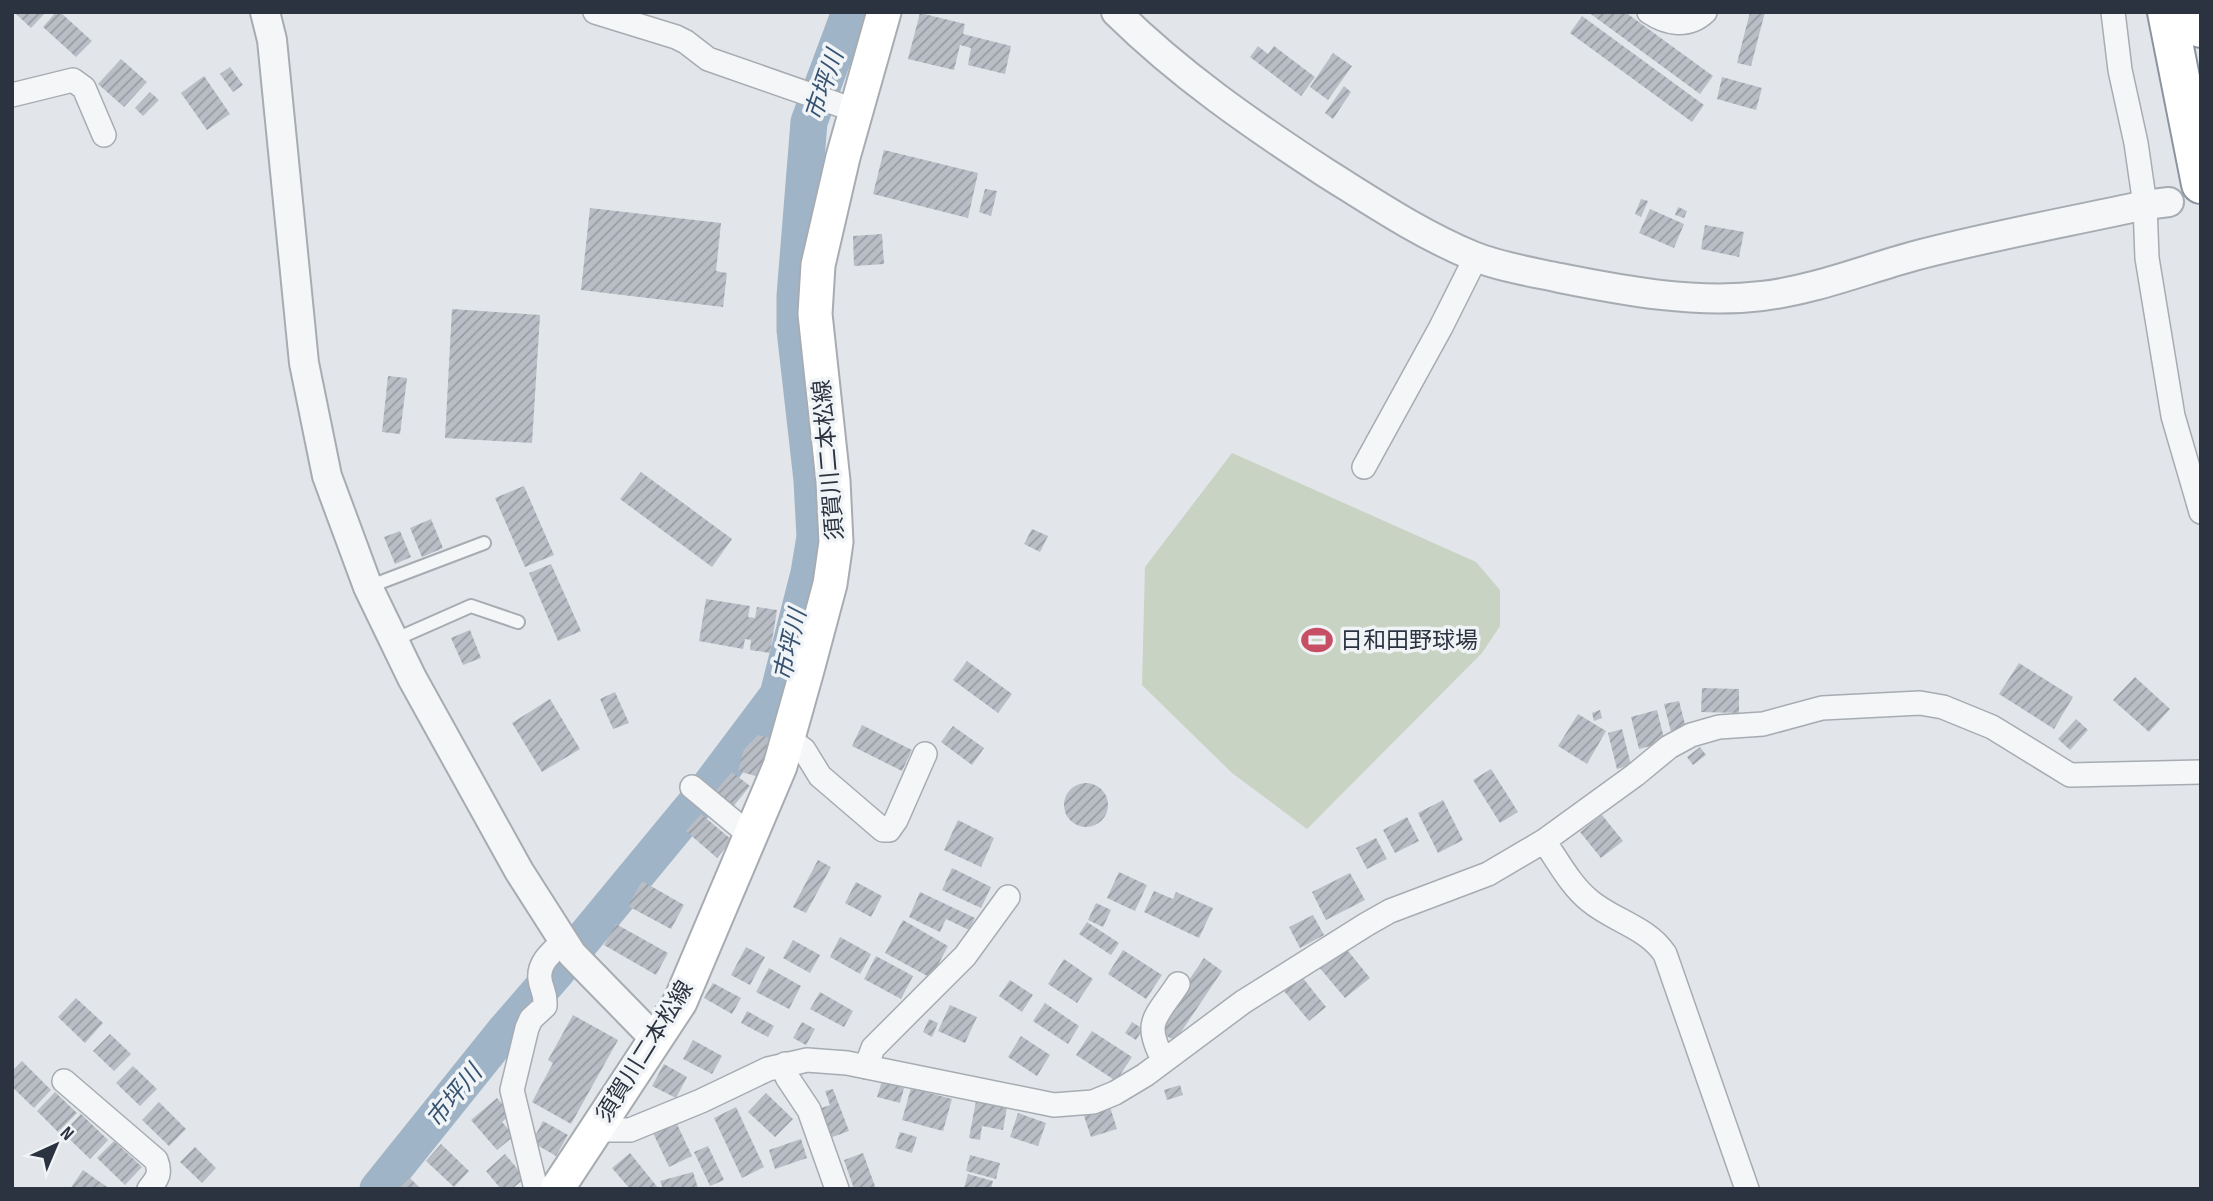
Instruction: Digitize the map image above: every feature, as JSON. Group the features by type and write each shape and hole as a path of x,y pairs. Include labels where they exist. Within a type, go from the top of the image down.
{"highway":[{"path":"2167,12 2172,197"},
{"path":"2198,12 2201,28"}],"main road":[{"name":"須賀川二本松線","path":"557,1189 680,1002 780,766 788,738 835,562 833,481 815,314 818,265 843,157 884,12"}],"street":[{"path":"265,12 272,40 304,363 327,476 368,587 412,678 519,871 564,942 572,954 655,1039"},
{"path":"595,12 676,37 708,60 856,111"},
{"path":"1116,12 1167,61 1271,137 1401,221 1476,257 1550,276 1658,295 1760,297 1801,290 1915,256 2172,197"},
{"path":"1649,12 1658,19 1684,22 1695,21 1705,12"},
{"path":"2113,12 2120,70 2136,143 2172,197"},
{"path":"12,95 73,80 84,88 104,135"},
{"path":"2172,197 2147,258 2173,416 2201,512"},
{"path":"1364,467 1476,257"},
{"path":"596,1130 630,1130 785,1064 822,1060 1068,1105 1093,1102 1115,1093 1164,1061 1243,1002 1390,911 1488,874 1544,841 1669,747 1691,735 1734,724 1763,723 1822,708 1906,703 1942,707 1992,727 2070,775 2201,772"},
{"path":"788,738 804,750 820,776 883,830 889,830 896,820 925,754"},
{"path":"692,787 751,836"},
{"path":"1544,841 1584,896 1608,914 1649,937 1665,954 1747,1189"},
{"path":"866,1067 873,1048 965,956 1008,897"},
{"path":"536,1189 512,1090 527,1028 531,1019 545,1006 546,994 539,977 541,970 547,956 564,942"},
{"path":"1164,1061 1153,1041 1152,1024 1178,984"},
{"path":"785,1064 787,1077 812,1116 837,1189"},
{"path":"64,1082 156,1160 160,1170 149,1189"}],"lane":[{"path":"368,587 484,542"},
{"path":"393,640 471,606 518,622"}],"green space":[{"name":"日和田野球場","path":"1232,453 1476,562 1500,590 1500,626 1482,653 1307,829 1232,773 1142,685 1145,567"}],"building":[{"path":"14,12 46,12 31,28"},
{"path":"56,12 60,12 92,41 76,57 43,27"},
{"path":"1588,12 1625,12 1713,76 1700,94"},
{"path":"1750,12 1765,12 1751,66 1737,63"},
{"path":"920,13 965,24 963,34 1011,46 1005,74 968,65 971,48 960,45 954,70 908,59"},
{"path":"1582,16 1704,105 1692,122 1570,33"},
{"path":"1258,46 1268,54 1274,46 1315,77 1301,96 1250,57"},
{"path":"1333,53 1352,66 1328,100 1310,87"},
{"path":"121,59 147,82 124,107 98,84"},
{"path":"230,67 243,85 233,92 220,74"},
{"path":"204,76 230,114 207,130 181,93"},
{"path":"1722,77 1762,88 1756,110 1717,99"},
{"path":"1344,86 1351,92 1333,119 1325,113"},
{"path":"150,92 159,100 143,116 135,108"},
{"path":"884,150 978,173 968,218 873,194"},
{"path":"985,189 997,191 991,216 979,212"},
{"path":"1641,199 1648,201 1641,217 1635,214"},
{"path":"1678,207 1687,211 1684,218 1675,215"},
{"path":"590,208 721,223 716,271 727,273 723,307 581,290"},
{"path":"1650,209 1684,224 1674,248 1639,233"},
{"path":"1705,225 1744,232 1739,257 1701,249"},
{"path":"882,234 884,264 854,266 853,236"},
{"path":"452,309 540,315 532,443 445,438"},
{"path":"388,376 407,378 400,434 382,432"},
{"path":"641,472 732,539 712,567 620,499"},
{"path":"524,486 554,555 525,567 495,498"},
{"path":"431,519 443,548 422,557 410,528"},
{"path":"1032,529 1048,536 1040,552 1024,544"},
{"path":"400,531 411,557 395,564 384,537"},
{"path":"551,564 581,631 558,641 529,573"},
{"path":"706,599 750,606 748,617 755,618 757,607 777,610 770,653 750,650 751,640 745,639 743,649 699,641"},
{"path":"470,630 481,658 463,665 451,638"},
{"path":"967,661 1012,694 998,713 953,680"},
{"path":"2019,663 2073,697 2054,729 1999,694"},
{"path":"2135,677 2170,709 2149,732 2113,700"},
{"path":"1702,688 1739,689 1739,713 1701,712"},
{"path":"615,692 629,723 613,729 600,699"},
{"path":"550,699 580,749 542,772 512,723"},
{"path":"1679,701 1687,732 1672,736 1664,704"},
{"path":"1600,710 1602,718 1594,721 1592,713"},
{"path":"1657,710 1665,742 1639,749 1631,717"},
{"path":"1578,714 1606,731 1587,764 1558,746"},
{"path":"2076,719 2088,730 2070,750 2058,739"},
{"path":"862,725 912,750 902,771 852,746"},
{"path":"953,726 984,748 972,765 941,742"},
{"path":"1622,729 1631,765 1617,769 1608,733"},
{"path":"758,735 770,738 759,777 738,771 744,749"},
{"path":"1700,747 1706,755 1693,765 1687,757"},
{"path":"1491,769 1518,812 1500,823 1473,780"},
{"path":"732,772 750,786 732,808 714,793"},
{"path":"1086,783 1095,784 1102,789 1107,796 1107,814 1102,821 1095,826 1086,827 1077,826 1070,821 1065,814 1064,805 1065,796 1070,789 1077,784"},
{"path":"1443,800 1463,840 1438,853 1418,813"},
{"path":"701,814 732,840 717,858 686,831"},
{"path":"1602,815 1623,841 1601,858 1580,832"},
{"path":"1407,817 1419,841 1395,853 1383,830"},
{"path":"958,820 994,838 981,867 944,850"},
{"path":"1376,838 1387,859 1367,869 1356,848"},
{"path":"818,860 831,867 806,913 793,907"},
{"path":"952,868 991,887 981,908 942,890"},
{"path":"1119,872 1147,885 1135,911 1107,898"},
{"path":"1350,873 1365,900 1326,920 1312,892"},
{"path":"642,881 684,905 671,929 628,906"},
{"path":"856,882 882,896 871,917 845,903"},
{"path":"1154,891 1173,899 1176,892 1213,908 1199,938 1144,912"},
{"path":"920,892 975,918 969,930 946,919 940,932 909,917"},
{"path":"1096,903 1111,910 1103,927 1088,920"},
{"path":"1313,915 1324,935 1300,948 1289,927"},
{"path":"903,920 948,946 931,978 885,953"},
{"path":"1087,922 1119,943 1111,955 1079,934"},
{"path":"616,924 668,953 656,975 604,945"},
{"path":"840,937 871,954 860,974 830,957"},
{"path":"793,940 820,955 810,973 783,958"},
{"path":"1344,946 1370,978 1345,998 1318,966"},
{"path":"746,947 765,957 750,985 731,975"},
{"path":"1123,950 1162,975 1146,999 1108,974"},
{"path":"876,956 913,976 901,999 864,979"},
{"path":"1204,958 1222,971 1175,1041 1162,1033 1161,1021"},
{"path":"1064,959 1093,979 1077,1003 1048,984"},
{"path":"769,968 801,986 789,1009 756,992"},
{"path":"1302,977 1326,1007 1309,1021 1284,991"},
{"path":"1010,980 1033,995 1022,1012 999,996"},
{"path":"713,983 741,998 732,1014 704,998"},
{"path":"820,992 853,1011 844,1027 810,1009"},
{"path":"76,998 103,1023 85,1043 58,1017"},
{"path":"1045,1003 1079,1026 1068,1044 1033,1021"},
{"path":"950,1005 977,1017 965,1043 938,1031"},
{"path":"747,1011 774,1026 768,1037 741,1023"},
{"path":"573,1015 618,1040 571,1124 532,1102 553,1063 548,1060"},
{"path":"929,1019 938,1023 932,1037 923,1032"},
{"path":"802,1022 815,1029 806,1045 793,1038"},
{"path":"1132,1022 1143,1029 1136,1040 1125,1033"},
{"path":"1092,1031 1132,1057 1116,1081 1076,1055"},
{"path":"110,1034 131,1054 114,1071 93,1051"},
{"path":"1021,1036 1050,1055 1037,1076 1008,1057"},
{"path":"693,1040 722,1056 712,1074 683,1059"},
{"path":"22,1061 51,1090 34,1108 12,1087 12,1071"},
{"path":"664,1064 687,1077 676,1098 652,1086"},
{"path":"133,1066 157,1089 140,1106 116,1083"},
{"path":"882,1081 904,1088 900,1103 877,1097"},
{"path":"1180,1085 1183,1095 1167,1100 1164,1090"},
{"path":"911,1088 952,1099 943,1131 902,1120"},
{"path":"833,1089 849,1131 827,1139 816,1110 830,1105 825,1091"},
{"path":"55,1092 77,1113 58,1132 37,1111"},
{"path":"766,1093 793,1119 775,1137 748,1112"},
{"path":"497,1098 511,1114 502,1122 514,1136 497,1150 471,1120"},
{"path":"976,1101 1007,1107 1003,1130 982,1126 980,1140 969,1138"},
{"path":"159,1102 186,1129 169,1146 142,1120"},
{"path":"736,1107 764,1167 742,1178 714,1118"},
{"path":"1110,1107 1117,1129 1091,1137 1084,1116"},
{"path":"1018,1113 1046,1123 1038,1146 1010,1137"},
{"path":"81,1114 108,1140 90,1159 63,1133"},
{"path":"543,1121 568,1135 556,1156 532,1142"},
{"path":"676,1122 692,1156 669,1167 653,1133"},
{"path":"900,1132 917,1137 912,1153 895,1148"},
{"path":"801,1139 807,1158 775,1169 769,1150"},
{"path":"114,1141 142,1167 125,1185 97,1158"},
{"path":"441,1144 469,1171 454,1187 426,1161"},
{"path":"708,1146 724,1180 710,1186 694,1152"},
{"path":"195,1147 216,1168 202,1183 180,1162"},
{"path":"630,1153 659,1189 630,1189 612,1168"},
{"path":"863,1153 876,1189 854,1189 844,1160"},
{"path":"505,1154 525,1178 512,1189 501,1189 486,1171"},
{"path":"970,1155 1000,1163 996,1179 966,1171"},
{"path":"83,1170 110,1189 70,1189"},
{"path":"693,1172 698,1188 663,1189 660,1181"},
{"path":"968,1174 993,1181 991,1189 964,1188"},
{"path":"409,1177 421,1189 398,1189"}],"waterway":[{"name":"市坪川","path":"378,1189 504,1032 709,787 778,695 809,573 815,537 812,480 795,330 795,296 809,122 850,12"}],"place":[{"name":"日和田野球場","path":"1317,640"}]}
